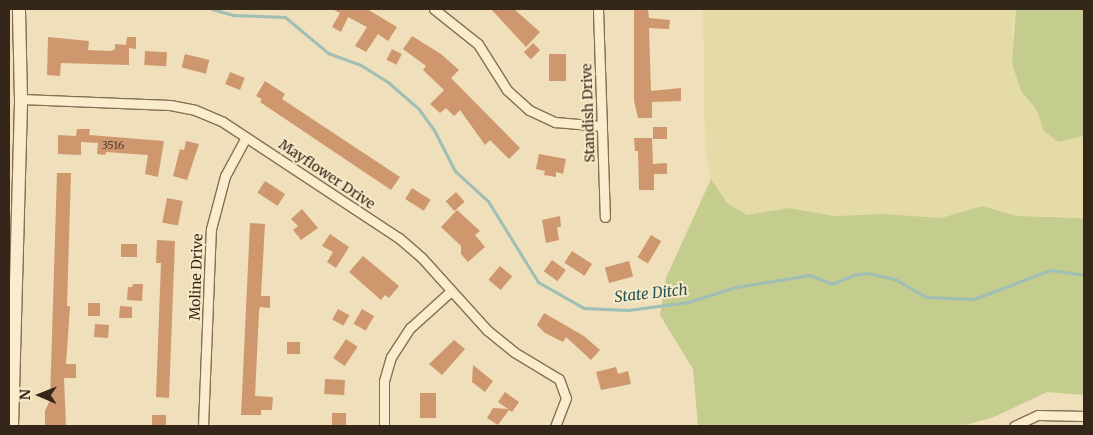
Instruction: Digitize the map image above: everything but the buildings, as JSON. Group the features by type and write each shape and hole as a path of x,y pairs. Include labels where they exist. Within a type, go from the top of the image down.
{"main road":[{"path":"12,426 21,99 19,9"}],"street":[{"path":"434,9 478,44 507,90 529,110 555,122 602,126"},
{"name":"Standish Drive","path":"598,9 605,217"},
{"name":"Mayflower Drive","path":"21,99 180,106 209,115 246,136 399,238 494,337 557,378 564,388 565,402 555,426"},
{"name":"Moline Drive","path":"203,426 211,229 225,176 246,136"},
{"path":"384,426 384,381 391,357 410,328 451,291"},
{"path":"1014,426 1033,416 1084,416"}],"shaded area":[{"path":"703,9 1016,9 1012,29 1021,91 1036,109 1044,131 1058,142 1084,136 1084,217 1017,216 982,206 941,218 884,214 834,216 789,208 747,215 728,204 711,179 705,146"}],"green space":[{"path":"1016,9 1084,9 1084,136 1058,142 1044,131 1036,109 1021,91 1012,63"},
{"path":"711,179 728,204 747,215 789,208 834,216 884,214 941,218 982,206 1017,216 1084,218 1084,395 1047,392 994,417 962,426 698,426 693,369 660,315 666,278"}],"waterway":[{"name":"State Ditch","path":"212,9 233,15 285,17 328,53 359,64 389,83 418,108 434,130 455,171 488,201 538,282 584,308 628,310 688,302 736,287 810,275 832,284 853,275 868,273 895,279 926,297 974,299 1050,270 1084,275"}]}
